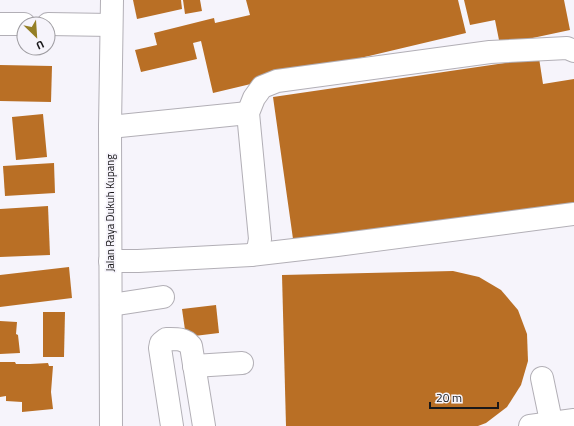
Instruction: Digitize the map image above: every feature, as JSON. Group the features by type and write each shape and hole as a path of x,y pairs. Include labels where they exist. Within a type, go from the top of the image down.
{"street":[{"name":"Jalan Raya Dukuh Kupang","path":"112,0 110,127 112,426"},
{"path":"0,24 16,24"},
{"path":"56,24 111,25"},
{"path":"251,255 258,250 260,239 248,113 254,98 262,87 277,80 490,52 567,48 574,51"},
{"path":"110,127 137,123 248,113"},
{"path":"110,261 251,255 574,214"},
{"path":"111,305 163,297"},
{"path":"172,426 160,348 161,343 166,339 180,339 187,341 191,346 204,426"},
{"path":"194,366 242,363"},
{"path":"542,378 552,424"},
{"path":"530,426 574,420"}],"building":[{"path":"133,0 181,0 182,9 137,19"},
{"path":"183,0 200,0 202,11 185,14"},
{"path":"246,0 458,0 466,33 213,93 201,41 193,43 197,59 141,72 135,50 157,45 154,33 214,18 215,23 250,15"},
{"path":"464,0 564,0 570,30 500,45 495,20 470,25"},
{"path":"539,58 543,84 574,79 574,205 294,246 273,97"},
{"path":"0,65 52,66 51,102 0,101"},
{"path":"43,114 47,157 16,160 12,117"},
{"path":"54,163 55,193 5,196 3,166"},
{"path":"48,206 50,255 0,257 0,209"},
{"path":"69,267 72,298 0,307 0,275"},
{"path":"453,271 479,277 501,290 518,310 527,334 528,361 521,385 507,407 486,423 478,426 286,426 282,275"},
{"path":"216,305 219,333 186,337 182,309"},
{"path":"43,312 65,312 64,357 43,357"},
{"path":"0,321 17,322 16,334 18,335 20,353 0,354"},
{"path":"0,362 15,362 16,364 48,363 49,366 53,366 51,392 53,409 22,412 22,402 6,401 6,396 0,397"}]}
